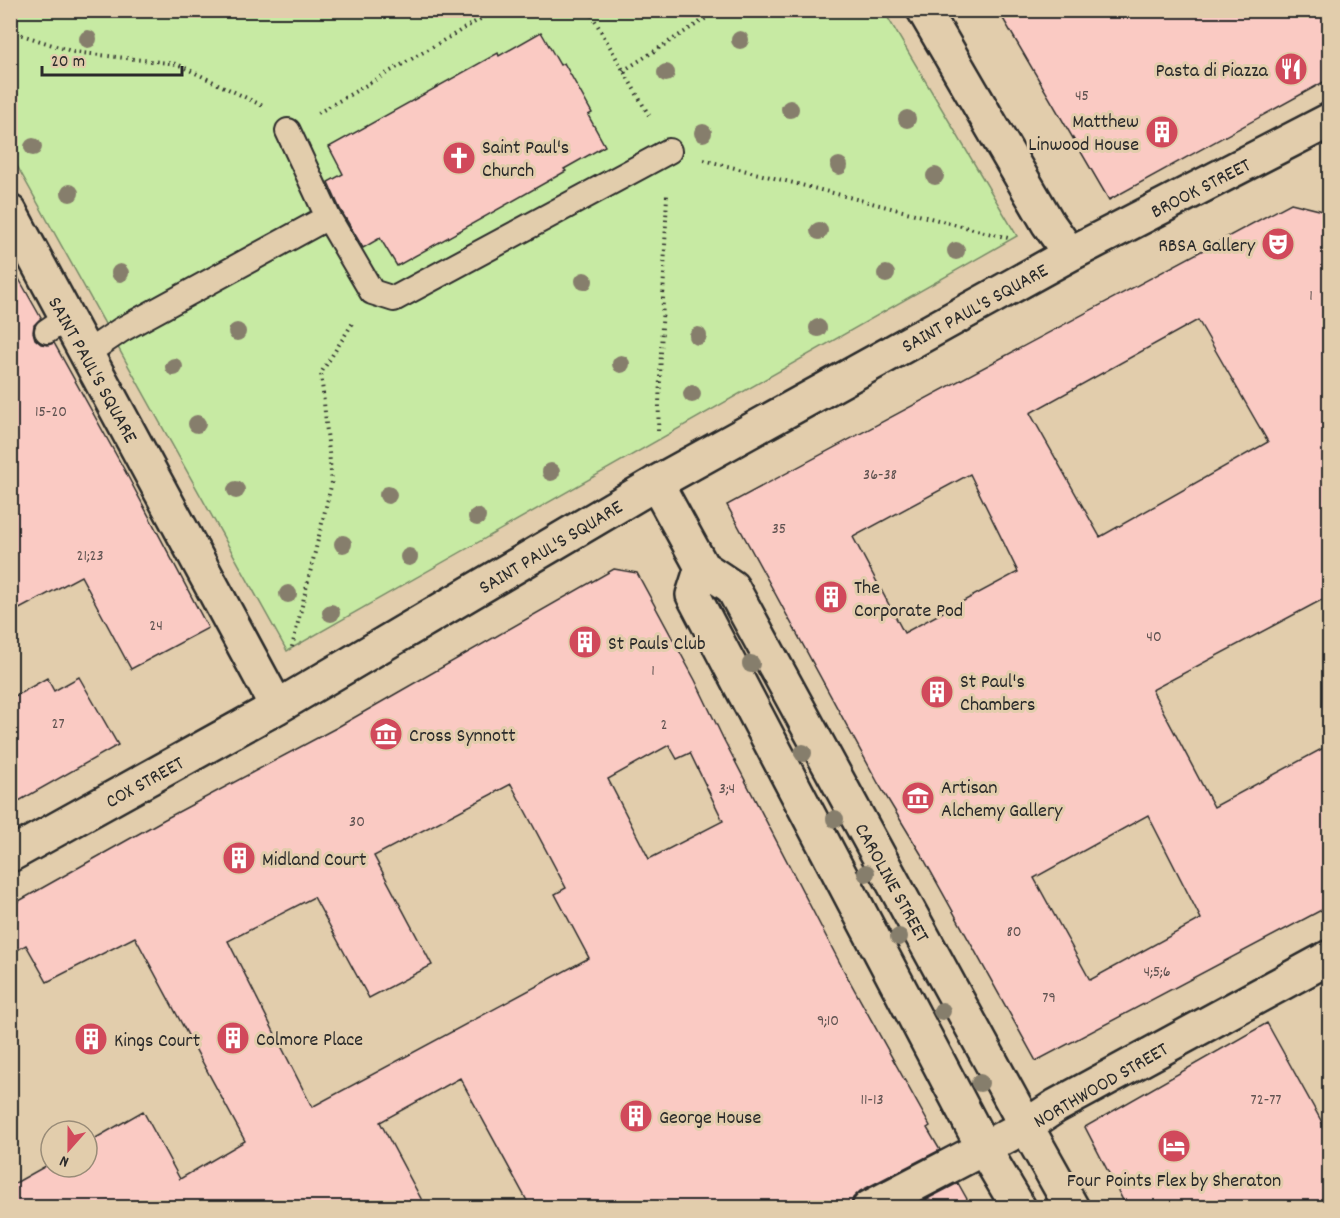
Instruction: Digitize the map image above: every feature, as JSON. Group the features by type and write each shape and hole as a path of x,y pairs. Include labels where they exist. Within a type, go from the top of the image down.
{"street":[{"name":"SAINT PAUL'S SQUARE","path":"10,212 57,325 87,353 277,707 656,483 1070,254 1048,223 924,10"},
{"name":"BROOK STREET","path":"1070,254 1328,126"},
{"name":"CAROLINE STREET","path":"656,483 702,567 732,587 1072,1208"},
{"path":"702,567 693,596 984,1149 1019,1208"},
{"name":"COX STREET","path":"10,855 277,707"},
{"name":"NORTHWOOD STREET","path":"869,1208 984,1149 1056,1106 1329,957"}],"lane":[{"path":"288,131 328,217 372,292 394,298 669,151"},
{"path":"87,353 121,330 328,217"}],"path":[{"path":"10,31 74,52 177,64 268,108 288,131 496,10"},
{"path":"588,10 669,151 658,431"},
{"path":"623,71 719,10"},
{"path":"669,151 1070,254"},
{"path":"277,707 332,482 321,373 372,292"}],"green space":[{"path":"10,11 884,11 1017,236 287,651 11,155"}],"building":[{"path":"998,10 1329,10 1329,79 1109,200"},
{"name":"Saint Paul's Church","path":"541,32 560,65 564,63 592,113 588,115 605,146 564,169 566,171 397,266 380,238 363,248 340,209 328,182 343,174 329,147 498,53 499,56"},
{"path":"1291,203 1323,211 1329,224 1329,596 1152,690 1214,807 1329,745 1329,906 1036,1061 921,854 878,783 727,505","holes":["1198,320 1268,442 1100,537 1030,413","970,474 1018,572 904,633 853,537","1148,815 1201,919 1090,980 1034,878"]},
{"path":"10,263 41,318 34,325 35,339 41,344 54,343 208,628 131,669 81,576 10,614"},
{"path":"614,569 637,573 695,680 843,969 930,1126 927,1128 940,1150 860,1191 853,1198 850,1208 531,1208 460,1078 380,1122 426,1208 10,1208 10,1186 39,1170 39,1179 99,1179 99,1136 143,1111 180,1179 245,1141 135,937 47,982 26,945 10,954 10,906 165,819 336,728","holes":["669,745 677,759 690,753 723,821 649,859 608,779","511,784 566,888 555,894 589,958 312,1107 228,941 314,897 369,998 432,965 374,856"]},
{"path":"79,677 118,745 10,806 10,699 47,678 54,691"},
{"path":"1267,1023 1329,1135 1329,1208 1127,1208 1085,1127"},
{"path":"958,1183 972,1208 910,1208"}],"place":[{"name":"Pasta di Piazza","path":"1291,69"},
{"name":"Matthew Linwood House","path":"1162,132"},
{"name":"Saint Paul's Church","path":"459,158"},
{"name":"RBSA Gallery","path":"1278,244"},
{"name":"The Corporate Pod","path":"831,597"},
{"name":"St Pauls Club","path":"585,642"},
{"name":"St Paul's Chambers","path":"937,692"},
{"name":"Cross Synnott","path":"386,734"},
{"name":"Artisan Alchemy Gallery","path":"918,798"},
{"name":"Midland Court","path":"239,858"},
{"name":"Colmore Place","path":"233,1038"},
{"name":"Kings Court","path":"91,1039"},
{"name":"George House","path":"636,1116"},
{"name":"Four Points Flex by Sheraton","path":"1174,1146"}]}
